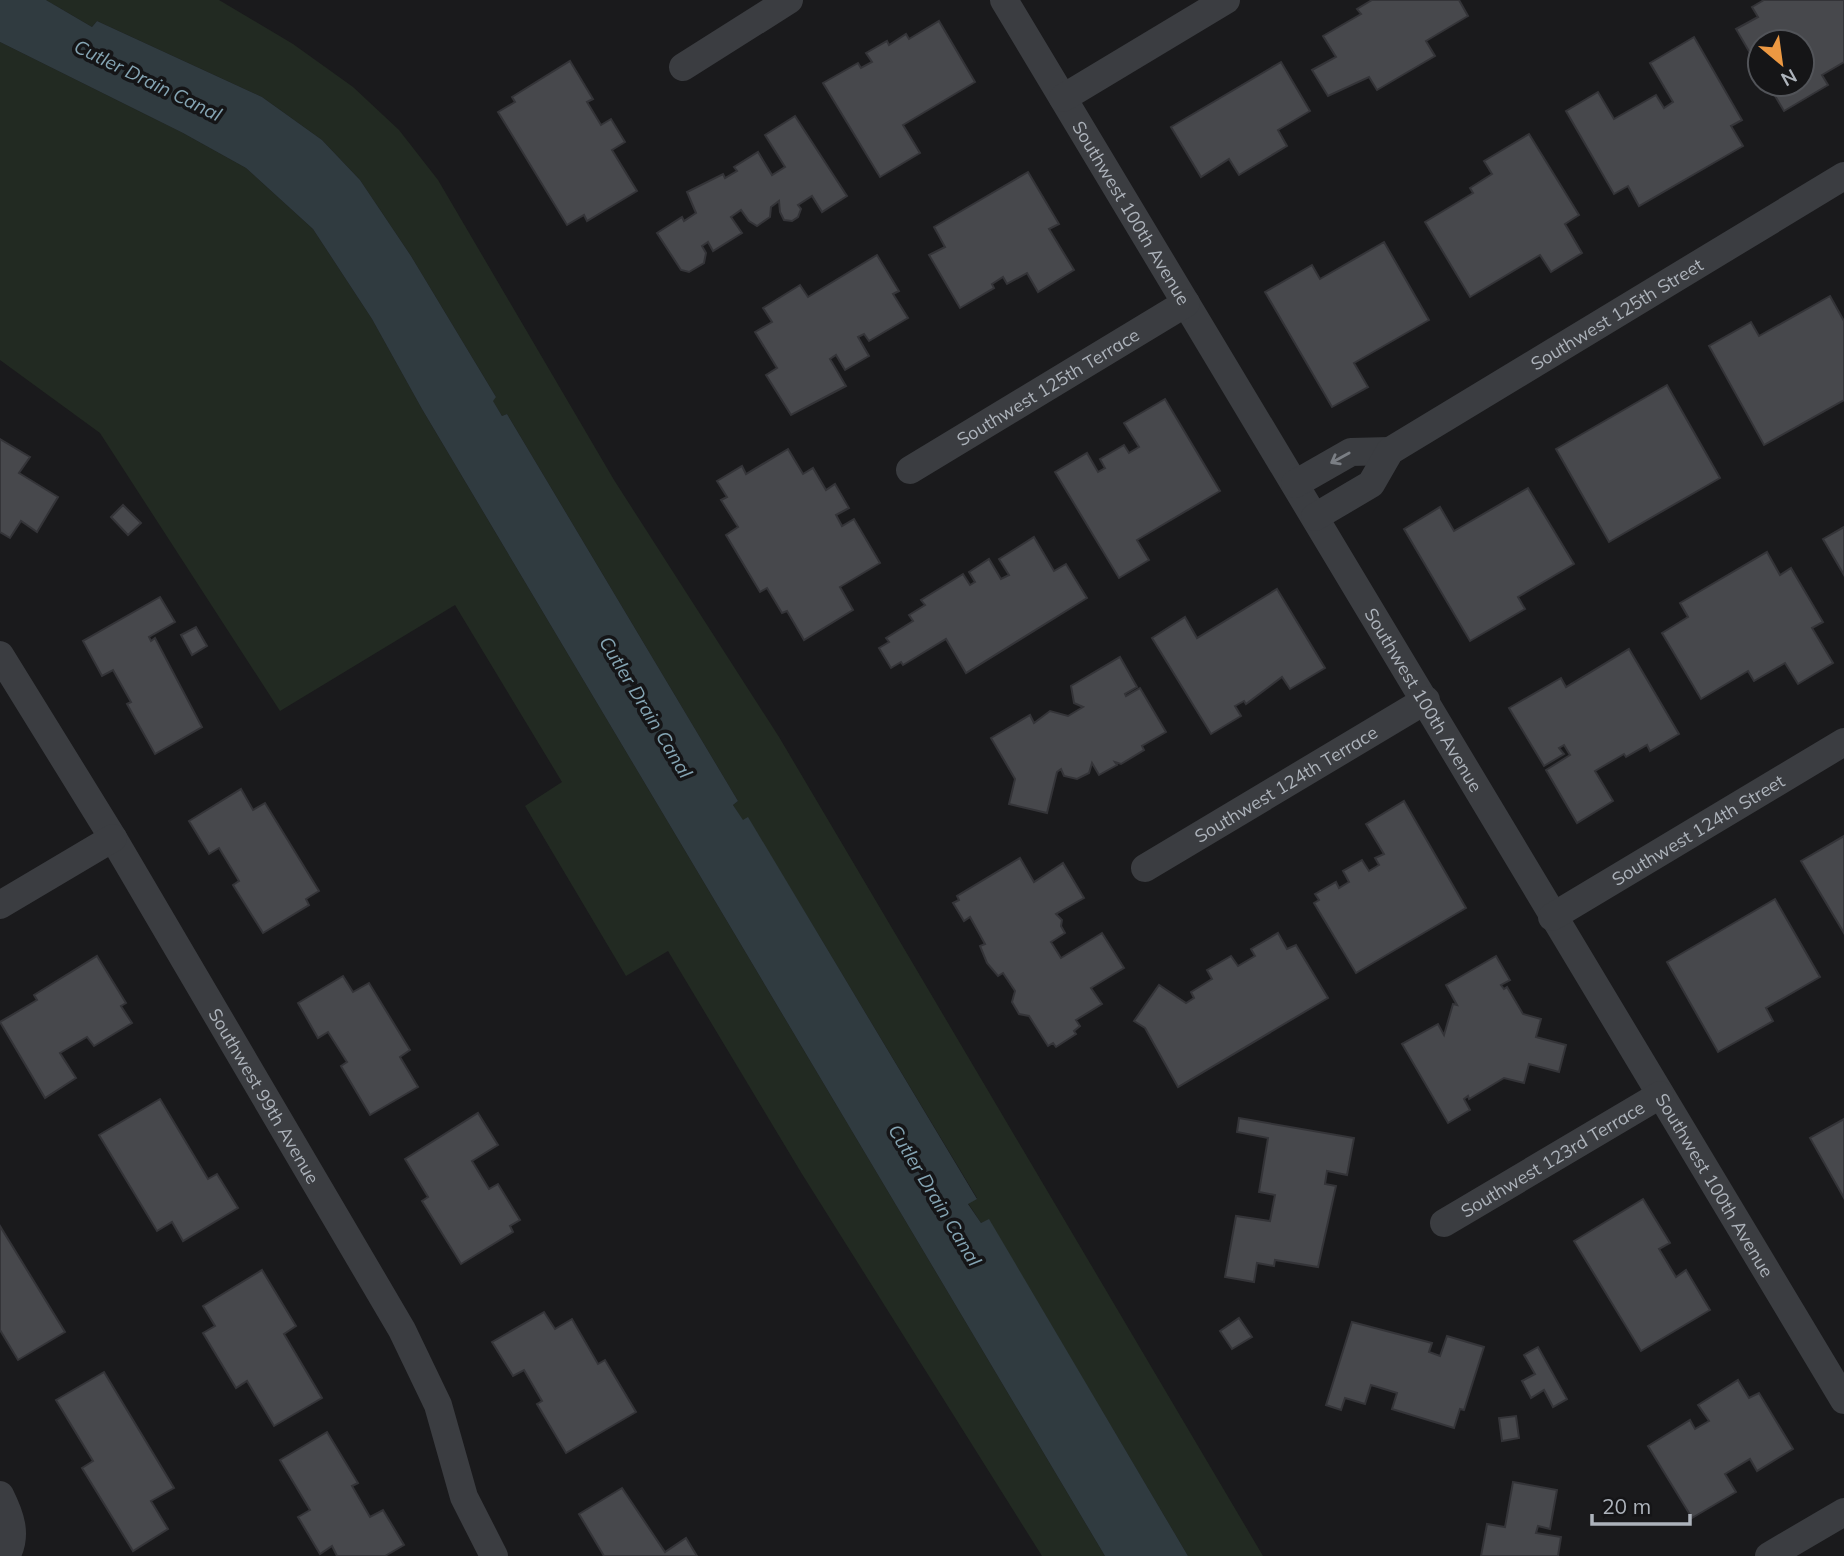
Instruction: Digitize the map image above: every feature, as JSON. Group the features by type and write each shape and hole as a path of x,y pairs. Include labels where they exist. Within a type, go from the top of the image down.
{"street":[{"path":"684,67 789,0"},
{"name":"Southwest 100th Avenue","path":"1004,0 1844,1400"},
{"path":"1063,99 1226,0"},
{"name":"Southwest 125th Street","path":"1315,517 1371,484 1390,451 1844,176"},
{"name":"Southwest 125th Terrace","path":"910,470 1186,303"},
{"name":"Southwest 125th Street","path":"1295,484 1351,452 1390,451"},
{"name":"Southwest 99th Avenue","path":"0,655 113,838 418,1359 438,1405 464,1497 494,1556"},
{"name":"Southwest 124th Terrace","path":"1145,869 1426,700"},
{"name":"Southwest 124th Street","path":"1552,917 1844,742"},
{"path":"0,905 113,838"},
{"name":"Southwest 123rd Terrace","path":"1444,1223 1660,1095"},
{"path":"0,1495 11,1520 8,1552"},
{"path":"1769,1556 1844,1512"}],"shaded area":[{"path":"46,0 219,0 293,44 353,87 399,130 438,180 614,480 779,737 1263,1556 1188,1556 989,1220 981,1223 968,1203 977,1198 748,818 743,821 733,805 738,801 507,414 502,416 492,400 496,397 411,256 360,180 322,140 262,97 97,21 92,27"},
{"path":"0,42 183,133 246,168 313,229 372,319 422,409 1105,1556 1042,1556 802,1174 668,951 626,976 525,806 562,782 455,605 280,711 100,433 0,360"}],"water":[{"name":"Cutler Drain Canal","path":"0,0 46,0 92,27 97,21 262,97 322,140 360,180 411,256 496,397 493,401 502,416 507,414 738,801 733,805 743,820 748,817 977,1199 968,1204 981,1223 989,1219 1188,1556 1105,1556 422,409 372,319 313,229 246,168 183,133 0,42"}],"building":[{"path":"1372,0 1459,0 1468,16 1426,41 1435,56 1377,90 1369,77 1328,96 1312,70 1336,57 1323,36 1361,14 1357,9"},
{"path":"1764,0 1844,0 1844,62 1822,75 1828,85 1816,92 1816,28 1746,28 1746,46 1736,29 1758,17 1752,7"},
{"path":"939,21 975,82 903,125 920,153 880,177 823,83 858,63 861,68 872,62 866,53 887,41 889,45 906,34 909,39"},
{"path":"1694,37 1742,120 1731,126 1743,146 1639,206 1628,186 1614,194 1566,111 1598,92 1614,119 1656,95 1664,108 1673,102 1650,63"},
{"path":"570,61 593,99 587,102 601,125 611,119 625,142 612,150 637,191 587,221 584,215 567,225 498,112 515,102 512,97"},
{"path":"1281,62 1310,111 1278,130 1287,146 1239,175 1229,159 1201,177 1171,127"},
{"path":"1776,98 1806,98 1784,111"},
{"path":"795,116 847,196 822,212 812,196 798,205 801,209 798,217 792,221 784,220 779,201 771,207 770,217 757,226 749,221 741,210 731,217 742,233 713,251 708,242 702,246 706,253 704,263 689,272 681,270 657,233 682,217 684,221 696,213 687,192 723,174 725,178 737,171 734,167 758,152 772,175 785,167 765,135"},
{"path":"1529,134 1579,215 1565,224 1582,253 1551,272 1540,255 1470,297 1425,222 1473,193 1470,188 1492,174 1484,161"},
{"path":"1028,172 1059,224 1049,229 1074,270 1038,292 1027,273 1007,284 1003,277 992,284 994,288 960,308 929,255 945,247 934,227"},
{"path":"1384,242 1429,320 1354,363 1368,387 1332,407 1265,292 1312,265 1320,279"},
{"path":"877,255 899,291 893,294 908,318 869,341 864,334 858,337 869,356 845,370 836,355 830,359 846,386 791,415 766,375 777,368 755,332 772,322 763,308 800,285 808,297"},
{"path":"1830,296 1844,321 1844,400 1764,445 1709,346 1751,322 1759,336"},
{"path":"1667,385 1720,478 1609,542 1556,449"},
{"path":"1165,399 1220,491 1137,540 1149,560 1119,578 1055,472 1087,453 1098,472 1105,468 1100,459 1124,445 1129,453 1139,447 1124,423"},
{"path":"0,439 30,457 19,473 58,497 37,532 21,521 10,538 0,532"},
{"path":"788,449 803,474 813,468 826,490 835,484 849,508 836,515 842,526 854,519 880,563 840,587 853,610 804,640 787,611 782,613 767,588 760,592 726,535 738,527 721,500 727,497 717,481 742,466 746,474"},
{"path":"1528,488 1574,564 1518,597 1525,609 1470,641 1404,529 1440,507 1454,531"},
{"path":"123,505 141,523 128,535 111,517"},
{"path":"1844,527 1844,575 1823,539"},
{"path":"1034,537 1054,571 1066,564 1087,598 966,673 946,639 903,665 901,662 891,668 879,648 889,642 886,638 913,621 909,615 925,605 921,600 963,574 970,585 975,582 969,572 989,559 1001,579 1009,575 999,559"},
{"path":"1767,552 1780,575 1791,568 1823,622 1812,628 1833,663 1798,684 1785,663 1754,681 1748,671 1701,699 1662,633 1688,617 1680,603"},
{"path":"1277,589 1325,668 1290,689 1282,677 1246,704 1244,701 1235,706 1241,716 1211,734 1152,638 1185,617 1197,638"},
{"path":"160,597 175,622 149,637 151,641 155,638 202,727 155,754 127,704 131,702 113,670 102,676 83,641"},
{"path":"196,627 207,646 192,655 181,635"},
{"path":"1629,649 1679,734 1650,751 1647,745 1626,757 1624,754 1595,771 1613,801 1577,823 1546,770 1570,755 1564,745 1559,748 1564,754 1544,766 1509,708 1561,678 1566,687"},
{"path":"1120,657 1137,687 1125,694 1126,696 1140,688 1166,732 1142,746 1144,750 1121,764 1115,762 1117,765 1099,775 1092,763 1089,773 1077,779 1064,776 1061,769 1057,772 1047,813 1009,804 1015,779 991,738 1030,715 1034,723 1050,711 1068,716 1083,707 1074,703 1071,686"},
{"path":"241,789 253,810 265,803 319,891 306,899 309,905 263,933 233,885 239,881 219,848 209,854 189,821"},
{"path":"1404,801 1466,908 1356,973 1314,903 1319,900 1315,894 1336,882 1339,888 1349,882 1343,871 1362,860 1369,871 1379,865 1375,858 1384,854 1366,824"},
{"path":"1844,836 1844,933 1801,861"},
{"path":"1020,858 1034,882 1063,863 1084,898 1056,914 1062,920 1061,926 1065,933 1051,942 1061,958 1102,933 1124,968 1091,988 1102,1004 1076,1020 1080,1026 1074,1031 1076,1034 1056,1047 1053,1043 1048,1046 1029,1016 1019,1014 1012,1002 1015,991 1003,973 998,976 987,963 980,946 985,944 970,917 964,921 953,903 959,900 957,896"},
{"path":"1775,899 1820,977 1766,1008 1773,1021 1718,1052 1667,962"},
{"path":"1278,933 1287,949 1296,945 1328,998 1178,1087 1145,1028 1134,1021 1159,985 1186,1003 1194,998 1191,992 1212,979 1207,970 1231,956 1238,966 1255,956 1251,949"},
{"path":"97,956 126,1003 121,1006 132,1023 94,1046 87,1037 60,1053 76,1078 45,1098 0,1022 37,1000 34,995"},
{"path":"1496,956 1510,980 1501,985 1504,989 1507,987 1523,1014 1541,1019 1536,1037 1566,1045 1559,1072 1529,1064 1524,1083 1504,1078 1469,1099 1468,1096 1464,1099 1470,1110 1448,1123 1402,1044 1438,1024 1444,1035 1453,1004 1457,1005 1446,985"},
{"path":"343,976 353,992 369,983 410,1050 400,1057 418,1087 370,1115 341,1066 347,1062 328,1032 318,1038 298,1003"},
{"path":"160,1099 208,1179 217,1174 238,1208 183,1241 172,1222 157,1231 99,1135"},
{"path":"478,1113 498,1145 472,1161 489,1189 498,1184 520,1220 510,1226 513,1232 461,1264 422,1201 428,1197 405,1159"},
{"path":"1239,1118 1354,1138 1347,1175 1327,1171 1325,1184 1336,1186 1318,1267 1275,1260 1274,1266 1257,1263 1254,1282 1225,1277 1236,1216 1270,1221 1275,1195 1259,1192 1268,1138 1237,1132"},
{"path":"1844,1119 1844,1198 1810,1138"},
{"path":"1643,1199 1670,1243 1659,1249 1676,1277 1686,1270 1710,1310 1641,1351 1574,1241"},
{"path":"0,1226 65,1332 18,1360 0,1330"},
{"path":"262,1270 296,1326 284,1334 322,1398 274,1426 247,1381 236,1388 203,1333 215,1326 203,1306"},
{"path":"544,1312 555,1329 572,1319 598,1364 605,1360 636,1412 566,1453 537,1404 542,1401 524,1370 513,1376 492,1342"},
{"path":"1239,1318 1252,1337 1232,1349 1220,1331"},
{"path":"1352,1322 1432,1343 1429,1352 1440,1356 1447,1336 1484,1347 1464,1410 1460,1409 1454,1428 1392,1409 1397,1393 1371,1385 1365,1404 1345,1398 1341,1410 1326,1405"},
{"path":"1538,1347 1567,1399 1553,1407 1544,1390 1531,1398 1522,1381 1535,1374 1524,1355"},
{"path":"104,1372 174,1488 151,1501 168,1529 133,1551 82,1468 93,1461 56,1400"},
{"path":"1738,1380 1749,1398 1759,1393 1793,1449 1757,1471 1750,1459 1725,1474 1736,1492 1692,1518 1648,1446 1690,1420 1695,1429 1709,1421 1698,1405"},
{"path":"1516,1416 1519,1438 1502,1441 1499,1418"},
{"path":"327,1432 358,1483 352,1486 370,1517 383,1510 404,1545 385,1556 337,1556 332,1546 320,1554 298,1517 310,1510 280,1460"},
{"path":"1513,1482 1557,1490 1550,1529 1538,1526 1536,1533 1561,1537 1558,1556 1481,1556 1487,1524 1505,1527"},
{"path":"622,1488 665,1552 686,1538 697,1556 604,1556 579,1514"}]}
